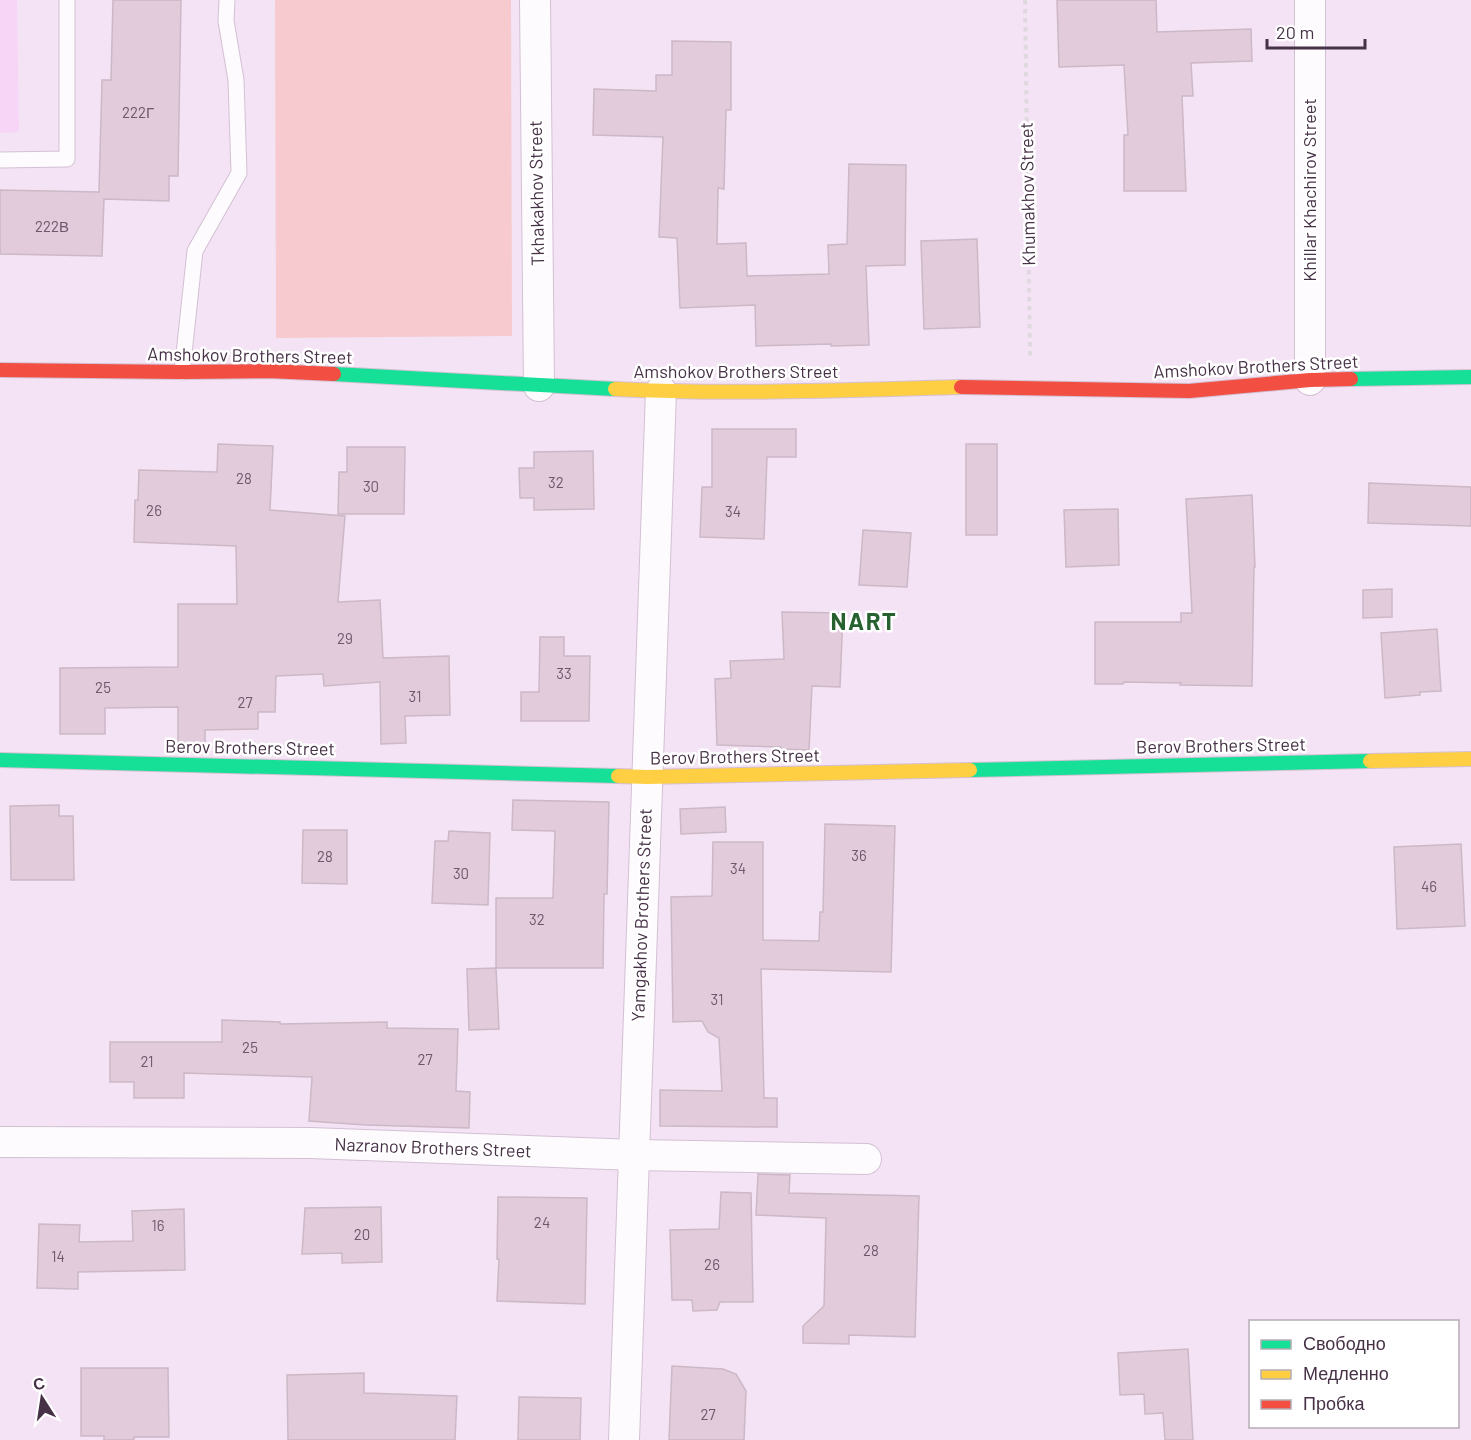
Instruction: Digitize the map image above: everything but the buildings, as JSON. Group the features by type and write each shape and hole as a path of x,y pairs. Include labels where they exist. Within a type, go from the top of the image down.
{"street":[{"name":"Tkhakakhov Street","path":"535,0 539,386"},
{"name":"Khillar Khachirov Street","path":"1310,0 1310,380"},
{"name":"Amshokov Brothers Street","path":"0,370 268,371 661,391 812,391 962,387 1189,391 1310,380 1471,377"},
{"name":"Yamgakhov Brothers Street","path":"624,1440 661,391"},
{"name":"Berov Brothers Street","path":"0,760 647,777 1471,759"},
{"name":"Nazranov Brothers Street","path":"0,1142 310,1143 635,1155 866,1159"}],"lane":[{"path":"0,160 67,159 67,0"},
{"path":"182,372 195,251 239,173 236,80 226,21 227,0"}],"path":[{"name":"Khumakhov Street","path":"1025,0 1031,388"}],"shaded area":[{"path":"0,0 17,0 19,132 0,133"},
{"path":"275,0 511,0 512,336 276,338"}],"traffic: fast":[{"path":"334,374 615,389"},
{"path":"1351,379 1471,377"},
{"path":"0,760 618,776"},
{"path":"970,770 1370,761"}],"traffic: slow":[{"path":"615,389 745,392 961,387"},
{"path":"1370,761 1471,759"},
{"path":"618,776 970,770"}],"traffic: jam":[{"path":"0,370 268,371 334,374"},
{"path":"961,387 1189,391 1310,380 1351,379"}],"district":[{"name":"NART","path":"864,622"}]}
